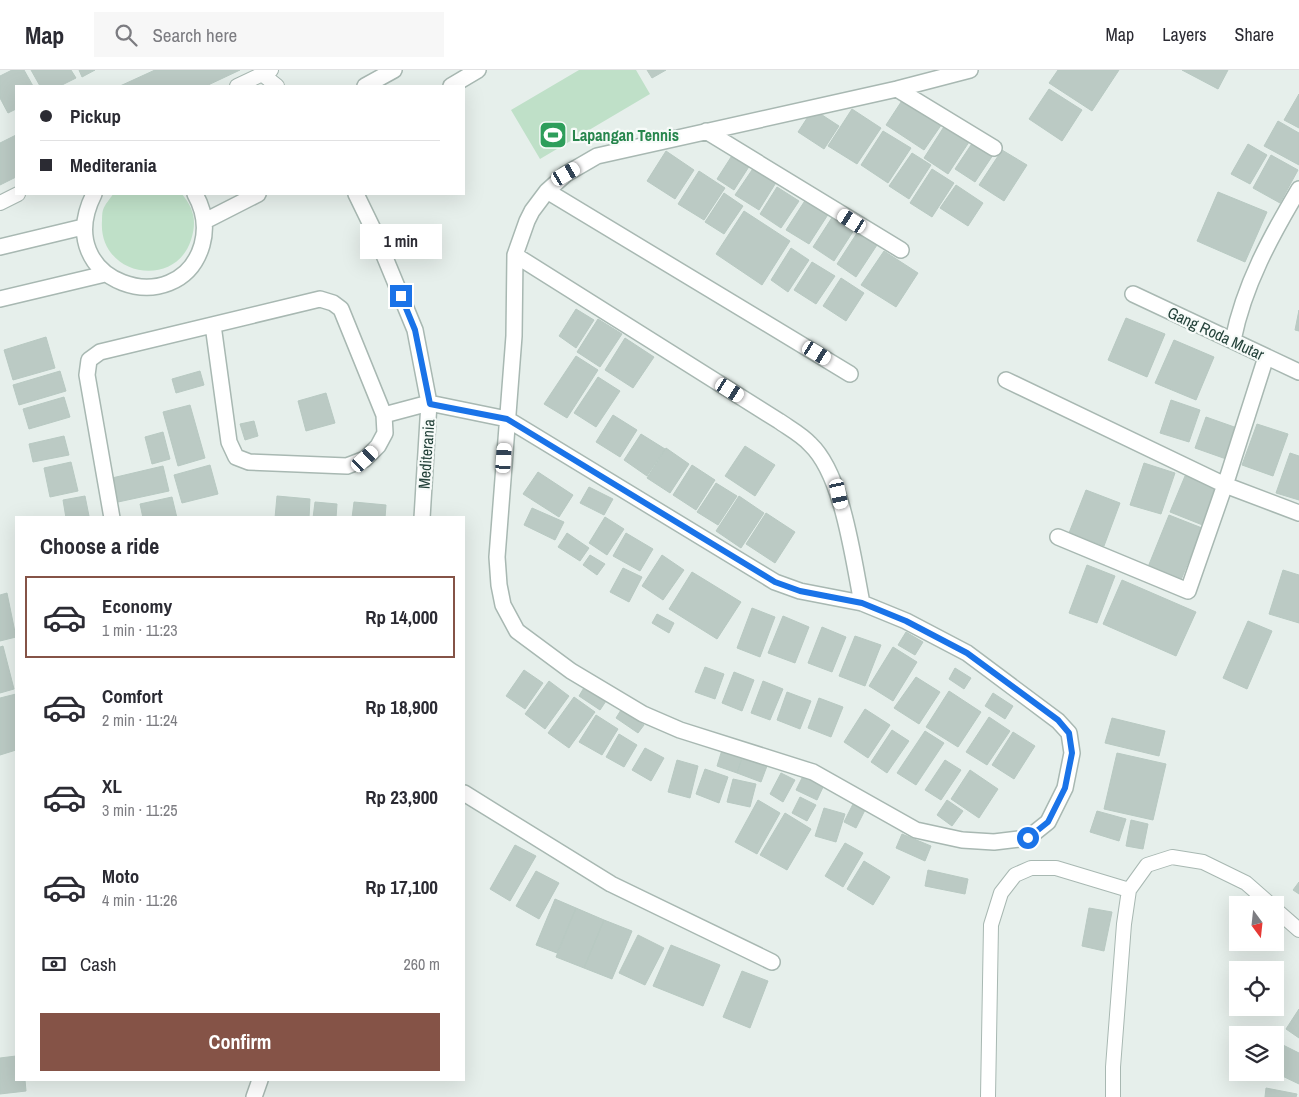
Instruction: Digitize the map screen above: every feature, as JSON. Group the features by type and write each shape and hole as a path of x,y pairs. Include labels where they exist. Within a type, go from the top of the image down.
{"street":[{"path":"367,85 394,70"},
{"path":"453,85 478,70"},
{"path":"384,415 430,404 507,419 775,582 800,591 862,603 906,621 967,653 1058,720 1069,733 1072,753 1065,788 1048,822 1028,838 994,842 962,840 916,830 813,772 680,730 643,714 571,671 517,631 503,606 499,585 497,557 507,419 514,336 515,255 532,210 547,191 566,174 597,156 897,89 970,70"},
{"path":"897,89 994,148"},
{"path":"706,131 901,250"},
{"path":"1233,340 1237,318 1263,252 1299,189"},
{"path":"547,191 850,374"},
{"path":"93,195 86,209 84,227 86,245 94,262 105,274 118,282 134,287 150,287 165,284 191,266 200,252 204,237 205,221 201,204 196,195"},
{"path":"205,221 256,195"},
{"name":"Mediterania","path":"356,195 374,231 415,330 430,404 422,516"},
{"path":"0,247 84,227"},
{"path":"515,255 779,421 810,444 822,459 839,494 862,603"},
{"path":"0,299 105,274"},
{"name":"Gang Roda Mutar","path":"1133,294 1299,372"},
{"path":"112,516 87,375 89,360 100,352 320,299 333,303 341,309 384,415 385,433 378,446 365,459 347,466 249,462 236,457 229,442 213,325"},
{"path":"1058,537 1188,591 1225,485 1266,357"},
{"path":"1006,380 1225,485 1299,513"},
{"path":"465,794 611,884 772,962"},
{"path":"254,1097 260,1081"}],"lane":[{"path":"240,85 267,72 276,85"},
{"path":"0,203 16,195"},
{"path":"1113,1097 1113,1067 1122,943 1130,890 1147,865 1172,858 1203,862 1246,883 1261,896"},
{"path":"988,1097 991,925 1001,893 1015,875 1031,868 1056,868 1130,890"},
{"path":"1284,917 1299,930"}],"green space":[{"name":"Lapangan Tennis","path":"579,70 636,70 650,94 540,159 511,110"},
{"path":"112,195 183,195 192,210 194,227 191,240 182,256 170,266 155,270 139,270 124,264 112,254 104,240 102,213"}],"building":[{"path":"12,70 24,70 32,85 15,85 15,110 8,113 0,98 0,76"},
{"path":"31,70 71,70 76,78 62,85 39,85"},
{"path":"79,70 95,70 82,77"},
{"path":"155,70 240,70 208,85 122,85"},
{"path":"647,70 666,70 652,78"},
{"path":"1058,70 1119,70 1092,111 1049,83"},
{"path":"1182,70 1228,70 1218,89"},
{"path":"1049,89 1082,110 1062,141 1029,119"},
{"path":"1299,94 1299,128 1284,120"},
{"path":"905,96 944,121 924,150 886,125"},
{"path":"813,109 839,126 824,149 798,132"},
{"path":"852,109 881,128 857,164 828,146"},
{"path":"1278,121 1299,133 1299,165 1264,146"},
{"path":"947,122 971,139 948,174 924,158"},
{"path":"883,131 911,148 888,183 861,165"},
{"path":"15,136 15,178 0,185 0,143"},
{"path":"975,139 995,152 975,182 955,169"},
{"path":"1248,144 1267,155 1250,184 1231,174"},
{"path":"1002,150 1027,165 1004,201 979,185"},
{"path":"666,151 694,170 675,199 647,181"},
{"path":"912,153 931,165 909,199 889,186"},
{"path":"733,154 750,165 734,190 717,179"},
{"path":"1271,155 1298,170 1280,203 1253,188"},
{"path":"754,167 777,181 759,210 735,195"},
{"path":"932,169 954,183 932,217 910,203"},
{"path":"699,171 725,188 704,220 678,204"},
{"path":"956,185 983,203 968,226 940,208"},
{"path":"777,187 799,201 781,228 760,214"},
{"path":"1218,192 1267,212 1245,262 1197,241"},
{"path":"724,193 743,206 724,234 705,222"},
{"path":"806,199 829,213 809,244 786,230"},
{"path":"744,211 790,241 762,285 716,254"},
{"path":"833,216 854,230 834,261 813,247"},
{"path":"397,225 403,243 387,249 380,231"},
{"path":"857,233 877,245 856,277 837,264"},
{"path":"791,248 809,260 788,292 771,280"},
{"path":"884,251 918,273 896,307 861,285"},
{"path":"812,262 835,276 816,304 794,290"},
{"path":"841,278 864,293 846,321 823,306"},
{"path":"576,309 594,320 576,348 559,336"},
{"path":"1299,310 1299,331 1295,330"},
{"path":"1126,318 1165,334 1147,377 1108,360"},
{"path":"598,319 622,334 600,367 577,352"},
{"path":"46,337 55,368 13,380 4,350"},
{"path":"625,338 654,357 633,388 605,370"},
{"path":"1174,340 1214,357 1196,400 1155,383"},
{"path":"576,356 598,370 567,418 544,404"},
{"path":"60,371 66,391 19,405 13,385"},
{"path":"200,371 204,385 176,393 172,379"},
{"path":"598,377 620,391 596,427 574,413"},
{"path":"326,393 335,423 306,431 298,401"},
{"path":"64,397 70,417 29,429 23,409"},
{"path":"1171,400 1200,410 1189,442 1160,433"},
{"path":"190,405 205,458 178,466 163,412"},
{"path":"613,415 637,430 620,457 596,442"},
{"path":"1206,417 1240,429 1229,460 1195,448"},
{"path":"254,421 258,436 245,440 240,424"},
{"path":"1257,424 1288,434 1273,476 1242,465"},
{"path":"163,432 170,459 152,464 145,437"},
{"path":"641,434 665,449 647,476 624,460"},
{"path":"64,436 69,455 33,462 29,444"},
{"path":"745,446 775,465 755,496 725,476"},
{"path":"666,448 689,464 670,493 647,478"},
{"path":"1290,453 1299,456 1299,500 1276,493"},
{"path":"71,462 78,491 50,497 44,468"},
{"path":"1144,463 1175,473 1161,514 1130,505"},
{"path":"210,465 218,494 182,503 174,475"},
{"path":"692,465 715,480 696,510 673,495"},
{"path":"163,466 169,491 118,502 112,478"},
{"path":"538,472 573,495 559,517 523,494"},
{"path":"1185,476 1221,490 1205,526 1170,512"},
{"path":"716,483 737,496 718,525 697,512"},
{"path":"589,487 613,499 604,515 580,503"},
{"path":"1086,490 1120,503 1104,546 1069,533"},
{"path":"85,496 89,516 66,516 63,500"},
{"path":"277,496 310,499 309,516 275,516"},
{"path":"739,496 764,513 741,548 716,531"},
{"path":"172,497 177,516 143,516 140,504"},
{"path":"315,502 337,504 336,516 313,516"},
{"path":"354,502 386,505 385,516 352,516"},
{"path":"532,508 564,522 555,540 524,525"},
{"path":"766,513 795,532 775,563 746,544"},
{"path":"1169,515 1202,528 1181,580 1148,567"},
{"path":"605,517 624,529 607,555 589,543"},
{"path":"567,533 589,548 580,561 558,547"},
{"path":"626,533 653,549 640,571 613,556"},
{"path":"590,555 605,564 597,575 583,565"},
{"path":"662,555 684,570 663,600 642,586"},
{"path":"1087,565 1115,576 1097,623 1069,613"},
{"path":"623,568 642,577 629,602 610,592"},
{"path":"1283,570 1299,575 1299,623 1269,614"},
{"path":"692,572 741,602 717,639 669,609"},
{"path":"1122,580 1196,612 1176,656 1103,624"},
{"path":"7,593 15,637 0,641 0,595"},
{"path":"752,608 775,617 760,657 737,648"},
{"path":"657,614 674,623 669,633 652,623"},
{"path":"783,616 809,627 795,663 768,653"},
{"path":"1248,621 1272,631 1247,689 1223,678"},
{"path":"822,627 846,637 832,672 808,663"},
{"path":"906,632 923,642 915,655 898,645"},
{"path":"855,636 881,645 865,686 839,676"},
{"path":"3,646 14,689 0,693 0,647"},
{"path":"893,647 917,662 893,701 869,686"},
{"path":"705,667 724,674 715,699 695,692"},
{"path":"955,668 971,678 964,689 949,679"},
{"path":"524,670 543,683 525,709 506,696"},
{"path":"734,672 754,680 742,711 722,703"},
{"path":"916,677 940,692 919,724 894,708"},
{"path":"549,681 569,696 545,729 525,714"},
{"path":"763,681 783,689 770,720 751,713"},
{"path":"585,686 606,701 600,710 579,696"},
{"path":"949,691 981,712 958,747 926,727"},
{"path":"787,692 811,701 800,729 777,720"},
{"path":"993,693 1013,706 1005,719 985,706"},
{"path":"15,694 15,750 0,755 0,698"},
{"path":"574,697 595,712 569,748 548,733"},
{"path":"819,698 843,707 831,737 808,728"},
{"path":"865,709 890,725 868,758 844,742"},
{"path":"621,710 644,725 638,733 616,718"},
{"path":"596,715 618,729 602,755 579,742"},
{"path":"989,717 1010,731 987,765 966,752"},
{"path":"1112,718 1165,731 1159,756 1105,743"},
{"path":"892,730 909,741 887,773 871,762"},
{"path":"925,731 944,743 916,785 897,773"},
{"path":"1013,732 1035,746 1014,779 992,765"},
{"path":"619,734 637,745 624,767 606,757"},
{"path":"645,748 664,758 651,781 632,770"},
{"path":"722,750 742,758 737,773 717,766"},
{"path":"1117,753 1166,764 1153,820 1104,809"},
{"path":"742,758 767,766 761,782 737,773"},
{"path":"677,760 698,766 690,798 668,792"},
{"path":"945,760 961,770 941,800 925,790"},
{"path":"705,769 728,777 719,803 696,794"},
{"path":"970,770 998,789 979,818 951,799"},
{"path":"781,773 795,780 783,802 770,794"},
{"path":"803,776 824,785 817,800 796,790"},
{"path":"733,779 756,784 750,807 727,802"},
{"path":"800,797 816,805 807,821 792,813"},
{"path":"758,800 780,813 757,854 735,842"},
{"path":"947,800 963,811 952,826 937,815"},
{"path":"853,804 865,810 856,828 844,822"},
{"path":"824,808 845,814 836,842 815,836"},
{"path":"1097,811 1126,819 1119,841 1090,832"},
{"path":"785,813 811,829 787,870 760,855"},
{"path":"1131,820 1148,824 1143,849 1126,846"},
{"path":"902,834 931,846 925,861 896,848"},
{"path":"845,843 863,853 843,887 825,876"},
{"path":"515,845 536,856 510,901 490,889"},
{"path":"864,861 890,877 873,905 847,889"},
{"path":"928,870 968,879 965,894 925,886"},
{"path":"536,871 559,883 539,919 516,906"},
{"path":"1299,882 1299,894 1293,890"},
{"path":"555,899 576,908 557,953 536,945"},
{"path":"576,908 604,920 584,968 556,957"},
{"path":"1089,908 1112,912 1104,951 1082,946"},
{"path":"604,920 632,931 612,979 584,968"},
{"path":"638,935 664,948 645,985 619,973"},
{"path":"671,945 720,965 703,1006 653,986"},
{"path":"742,971 768,981 750,1028 723,1017"},
{"path":"1299,1009 1299,1038 1286,1029"},
{"path":"1284,1046 1299,1053 1299,1084 1284,1077"},
{"path":"15,1056 15,1081 25,1081 26,1091 0,1094 0,1058"},
{"path":"1266,1088 1297,1094 1296,1097 1265,1097"}],"place":[{"name":"Lapangan Tennis","path":"553,135"}],"route":[{"path":"401,296 415,330 430,404 507,419 775,582 800,591 862,603 906,621 967,653 1058,720 1069,733 1072,753 1065,788 1048,822 1028,838"}]}
